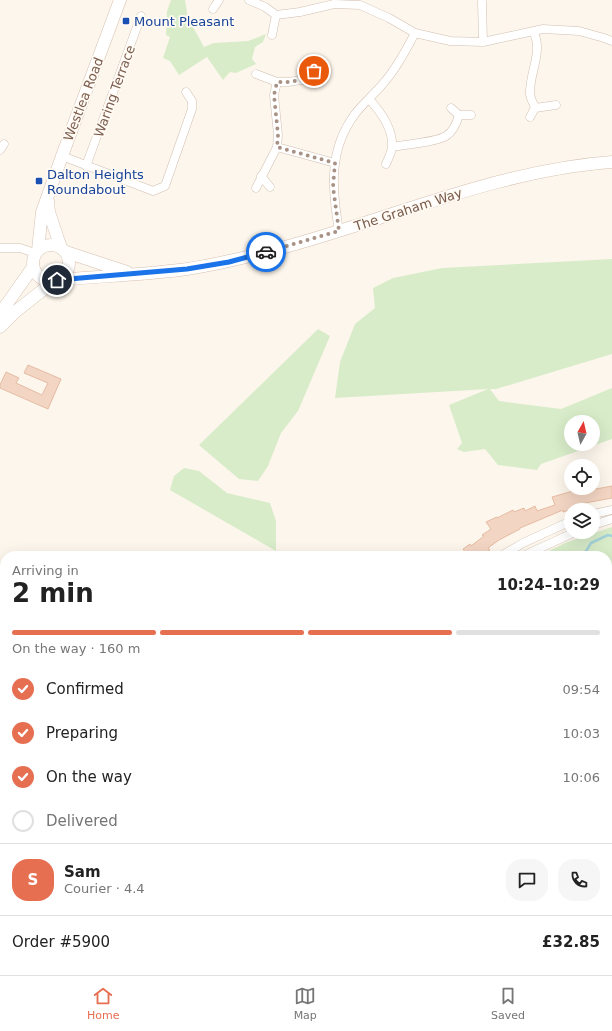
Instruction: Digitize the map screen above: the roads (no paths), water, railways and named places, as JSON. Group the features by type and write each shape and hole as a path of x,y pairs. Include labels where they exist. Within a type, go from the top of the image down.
{"main road":[{"name":"Westlea Road","path":"37,251 42,212 120,0"},
{"name":"The Graham Way","path":"55,281 180,270 229,262 339,231 496,182 558,169 612,162"},
{"path":"0,327 15,312 67,273 69,259 63,250 49,212 48,198"},
{"path":"55,281 46,281 35,274 33,260 37,251 49,245 55,245 63,250"},
{"name":"The Graham Way","path":"63,250 134,274"},
{"path":"0,316 33,267"}],"street":[{"path":"213,9 220,0"},
{"path":"249,0 265,7 276,15 300,12 348,2 360,5 389,18 415,33 450,41 483,42 543,29 579,31 612,41"},
{"path":"483,0 483,42"},
{"path":"272,35 276,15"},
{"name":"Waring Terrace","path":"86,166 142,16"},
{"path":"530,117 535,108 530,94 537,50 536,37 533,31"},
{"path":"339,231 333,187 335,163 338,150 349,123 401,60 415,33"},
{"path":"256,74 277,82 288,82 316,77"},
{"path":"256,188 277,147 278,135 274,95 277,82"},
{"path":"62,156 153,191 165,186 192,109 192,101 186,92"},
{"path":"369,99 381,111 386,122 392,146 386,164"},
{"path":"535,108 556,105"},
{"path":"451,108 459,115 471,115"},
{"path":"392,146 435,140 446,136 457,121 459,115"},
{"path":"277,147 335,163"},
{"path":"261,176 270,187"},
{"path":"0,248 20,248 37,251"},
{"path":"600,513 612,510"},
{"path":"600,523 612,519"},
{"path":"509,551 523,543 564,524"},
{"path":"534,551 564,537"}],"waterway":[{"path":"586,551 591,543 608,535 612,536"}],"place":[{"name":"Mount Pleasant","path":"126,21"},
{"name":"Dalton Heights Roundabout","path":"39,181"}]}
